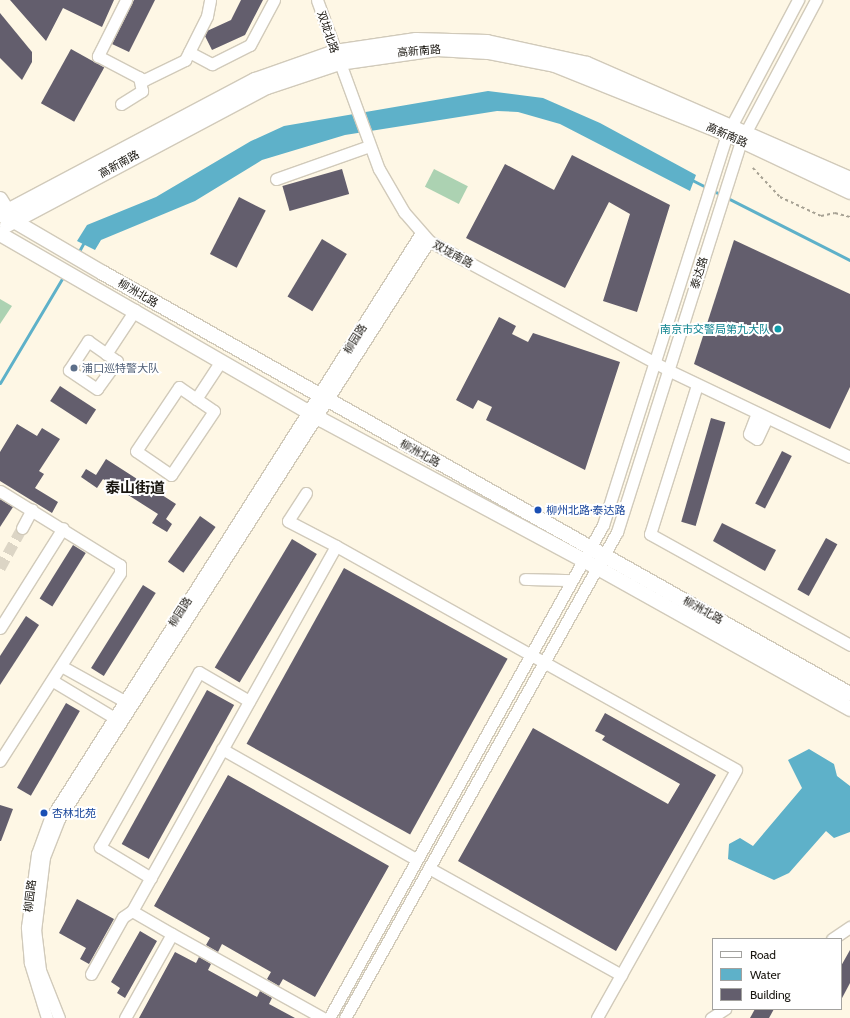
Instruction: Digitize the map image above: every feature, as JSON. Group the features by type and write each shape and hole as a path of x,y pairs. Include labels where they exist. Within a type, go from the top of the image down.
{"main road":[{"name":"高新南路","path":"0,229 5,212 246,97 337,58 437,49 514,57 555,65 729,130 850,179"},
{"name":"高新南路","path":"743,136 850,192"},
{"name":"柳洲北路","path":"5,212 48,242 323,399 589,546 601,561 850,709"},
{"name":"柳洲北路","path":"0,234 40,254 313,415 582,559 601,561 850,694"}],"street":[{"path":"126,0 98,56 144,80 185,60 207,16 210,0"},
{"path":"189,52 212,64 250,45 274,0"},
{"name":"双垅北路","path":"317,0 337,58"},
{"name":"泰达路","path":"329,1018 570,580 589,546 603,525 729,130 798,0"},
{"name":"泰达路","path":"345,1018 617,532 670,371 719,209 743,136 816,0"},
{"name":"双垅南路","path":"337,58 368,144 394,197 425,237 654,363 697,385 850,457"},
{"path":"121,104 142,91 140,77"},
{"path":"276,179 368,144"},
{"name":"柳园路","path":"47,1018 34,982 28,945 27,906 36,854 50,819 313,415 425,237"},
{"path":"106,354 135,310"},
{"path":"196,399 221,361"},
{"path":"697,385 650,534 850,645"},
{"path":"178,387 196,399 214,411 171,475 136,451 178,387"},
{"path":"0,491 115,558 120,573 63,666 0,761"},
{"path":"306,493 288,521 545,661 736,770 597,1018"},
{"path":"22,528 32,509"},
{"path":"0,628 63,528"},
{"path":"91,974 123,917 132,911 151,878 336,546"},
{"path":"525,579 570,580"},
{"path":"63,666 126,703"},
{"path":"151,878 100,847 199,672 249,701"},
{"path":"53,681 116,719"},
{"name":"柳园路","path":"59,1018 40,970 35,931 44,857 59,819 116,719"},
{"path":"222,749 419,854 435,857"},
{"path":"411,869 427,872 621,975"},
{"path":"132,911 323,1018"},
{"path":"834,938 850,927"},
{"path":"125,1018 172,934"},
{"path":"711,1018 723,1010"}],"path":[{"path":"753,168 780,197 821,216 842,214 850,217"}],"green space":[{"path":"434,169 468,186 459,204 425,187"},
{"path":"0,299 12,306 0,324"}],"water":[{"path":"488,91 543,98 600,123 696,175 690,191 560,124 518,112 497,111 345,135 262,160 195,201 101,240 95,250 77,241 87,225 156,197 251,141 284,126"},
{"path":"809,749 834,764 837,776 850,786 850,832 834,838 826,831 789,873 774,880 728,859 729,844 740,838 753,846 802,788 788,760"}],"building":[{"path":"10,0 114,0 102,27 63,8 46,41"},
{"path":"134,0 155,0 129,52 112,44"},
{"path":"241,0 263,0 245,35 212,50 205,36 207,31 231,20"},
{"path":"0,13 32,52 32,62 22,80 0,58"},
{"path":"71,49 104,67 74,122 41,103"},
{"path":"572,155 670,205 637,312 603,301 630,214 609,202 565,288 466,238 505,164 554,190"},
{"path":"342,169 349,194 290,211 282,186"},
{"path":"239,197 266,211 237,268 210,254"},
{"path":"322,239 347,254 312,311 287,296"},
{"name":"南京市交警局第九大队","path":"734,240 850,294 850,387 830,429 694,364"},
{"path":"499,317 516,326 512,334 528,342 533,333 620,362 585,470 486,420 492,407 478,400 473,409 456,400"},
{"path":"60,386 96,409 86,425 50,401"},
{"path":"711,418 725,422 696,526 681,522"},
{"path":"17,424 37,436 42,428 60,439 39,471 44,474 35,488 58,502 52,513 0,481 0,452"},
{"path":"782,451 792,456 765,509 755,504"},
{"path":"106,459 176,504 166,519 172,524 167,532 152,523 158,514 103,479 97,488 81,477 86,469 96,475"},
{"path":"0,499 13,507 0,527"},
{"path":"200,516 216,527 183,573 168,562"},
{"path":"722,523 776,550 765,571 713,541"},
{"path":"826,538 837,544 809,596 797,590"},
{"path":"292,539 317,554 240,683 215,668"},
{"path":"73,545 86,553 52,606 40,598"},
{"path":"344,568 508,659 410,834 247,744"},
{"path":"143,585 156,593 104,676 91,668"},
{"path":"26,616 39,625 0,685 0,656"},
{"path":"207,690 234,705 149,859 122,844"},
{"path":"66,703 80,711 31,796 17,788"},
{"path":"605,713 716,775 616,951 458,861 533,728 668,804 680,784 602,740 605,736 595,731"},
{"path":"228,775 389,866 315,997 283,979 279,986 267,979 271,972 222,944 218,952 206,945 210,938 154,906"},
{"path":"0,805 13,809 1,841 0,841"},
{"path":"77,899 114,919 89,964 80,959 86,948 59,933"},
{"path":"140,931 157,941 125,998 117,993 120,988 111,982"},
{"path":"850,950 850,983 842,998 842,964"},
{"path":"175,952 196,963 199,957 211,964 208,970 257,997 260,991 272,998 269,1004 295,1018 139,1018"},
{"path":"754,1010 773,1010 769,1018 750,1018"}],"waterway":[{"path":"692,180 850,260"},
{"path":"78,253 84,242"},
{"path":"0,383 64,275"}],"tunnel":[{"path":"0,568 22,528"}],"place":[{"name":"南京市交警局第九大队","path":"778,329"},
{"name":"浦口巡特警大队","path":"74,368"},
{"name":"柳州北路·泰达路","path":"538,510"},
{"name":"杏林北苑","path":"44,813"}],"district":[{"name":"泰山街道","path":"135,489"}]}
